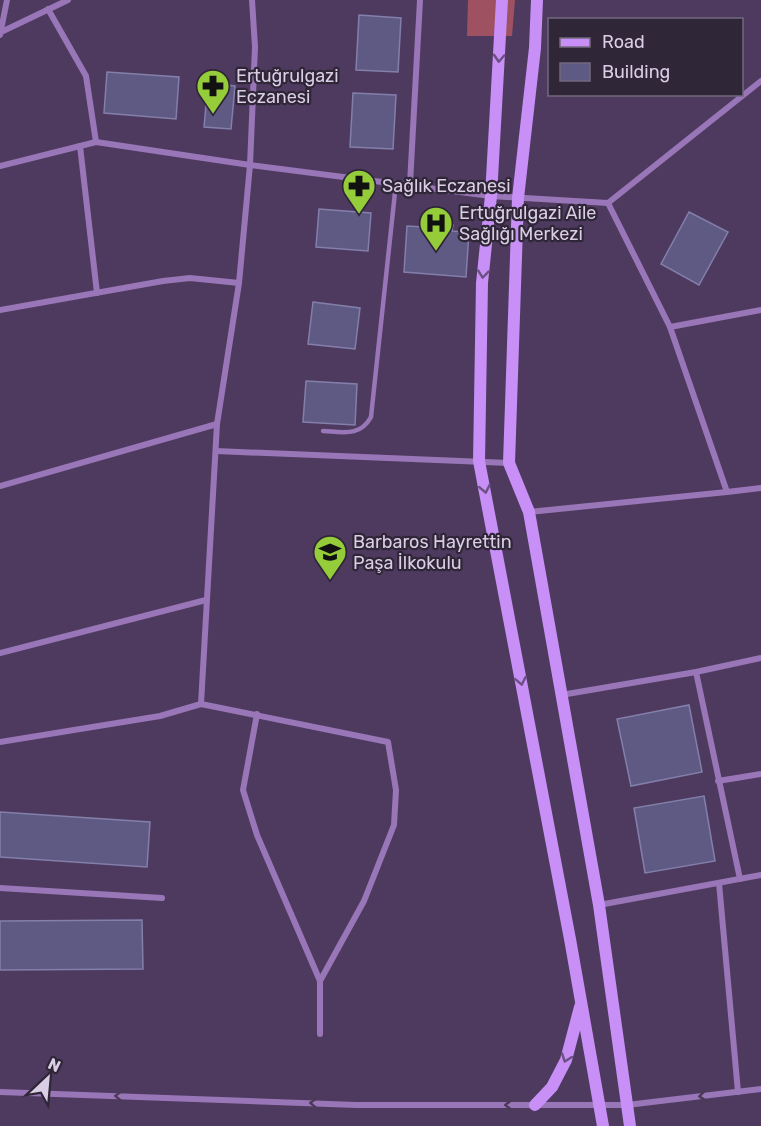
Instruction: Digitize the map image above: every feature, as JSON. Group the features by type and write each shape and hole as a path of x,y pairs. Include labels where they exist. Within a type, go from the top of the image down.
{"street":[{"path":"0,34 7,0"},
{"path":"0,34 68,0"},
{"path":"201,704 217,424 239,283 250,165 255,47 252,0"},
{"path":"410,184 420,0"},
{"path":"502,0 491,196 482,283 479,461 582,1003 603,1126"},
{"path":"537,0 535,48 518,198 509,463 529,512 599,905 630,1126"},
{"path":"48,9 86,75 96,142"},
{"path":"743,95 761,81"},
{"path":"0,166 96,142 250,165 491,196 608,203 742,96"},
{"path":"80,146 97,292"},
{"path":"608,203 670,327 727,492"},
{"path":"0,310 190,278 239,283"},
{"path":"670,327 761,310"},
{"path":"0,486 217,424"},
{"path":"216,451 509,463"},
{"path":"529,512 761,488"},
{"path":"0,653 207,600"},
{"path":"560,695 696,672 761,658"},
{"path":"696,672 740,879"},
{"path":"0,742 160,716 201,704 388,742 396,790 394,825 364,901 320,981"},
{"path":"257,714 243,790 257,835 320,981 320,1034"},
{"path":"718,781 761,774"},
{"path":"599,905 761,875"},
{"path":"719,883 738,1092"},
{"path":"0,888 162,898"},
{"path":"535,1105 552,1087 566,1060 582,1003"},
{"path":"0,1092 356,1105 627,1105 761,1089"}],"lane":[{"path":"323,431 355,433 364,427 371,417 396,183"}],"shaded area":[{"path":"468,0 515,0 512,36 467,36"}],"building":[{"path":"359,15 401,18 398,72 356,70"},
{"path":"107,72 179,77 176,119 104,113"},
{"path":"208,83 235,86 231,129 204,127"},
{"path":"353,93 396,95 393,149 350,147"},
{"path":"319,209 371,213 368,251 316,247"},
{"path":"689,212 728,232 699,285 661,264"},
{"name":"Ertuğrulgazi Aile Sağlığı Merkezi","path":"423,222 453,225 452,231 469,232 466,277 404,272 407,226 423,227"},
{"path":"313,302 360,308 355,349 308,344"},
{"path":"306,381 357,384 355,425 303,422"},
{"path":"689,705 702,772 631,786 617,719"},
{"path":"704,796 715,861 645,873 634,808"},
{"path":"0,812 150,822 147,867 0,857"},
{"path":"142,920 143,969 0,970 0,921"}],"place":[{"name":"Ertuğrulgazi Eczanesi","path":"213,115"},
{"name":"Sağlık Eczanesi","path":"359,215"},
{"name":"Ertuğrulgazi Aile Sağlığı Merkezi","path":"436,252"},
{"name":"Barbaros Hayrettin Paşa İlkokulu","path":"330,581"}]}
